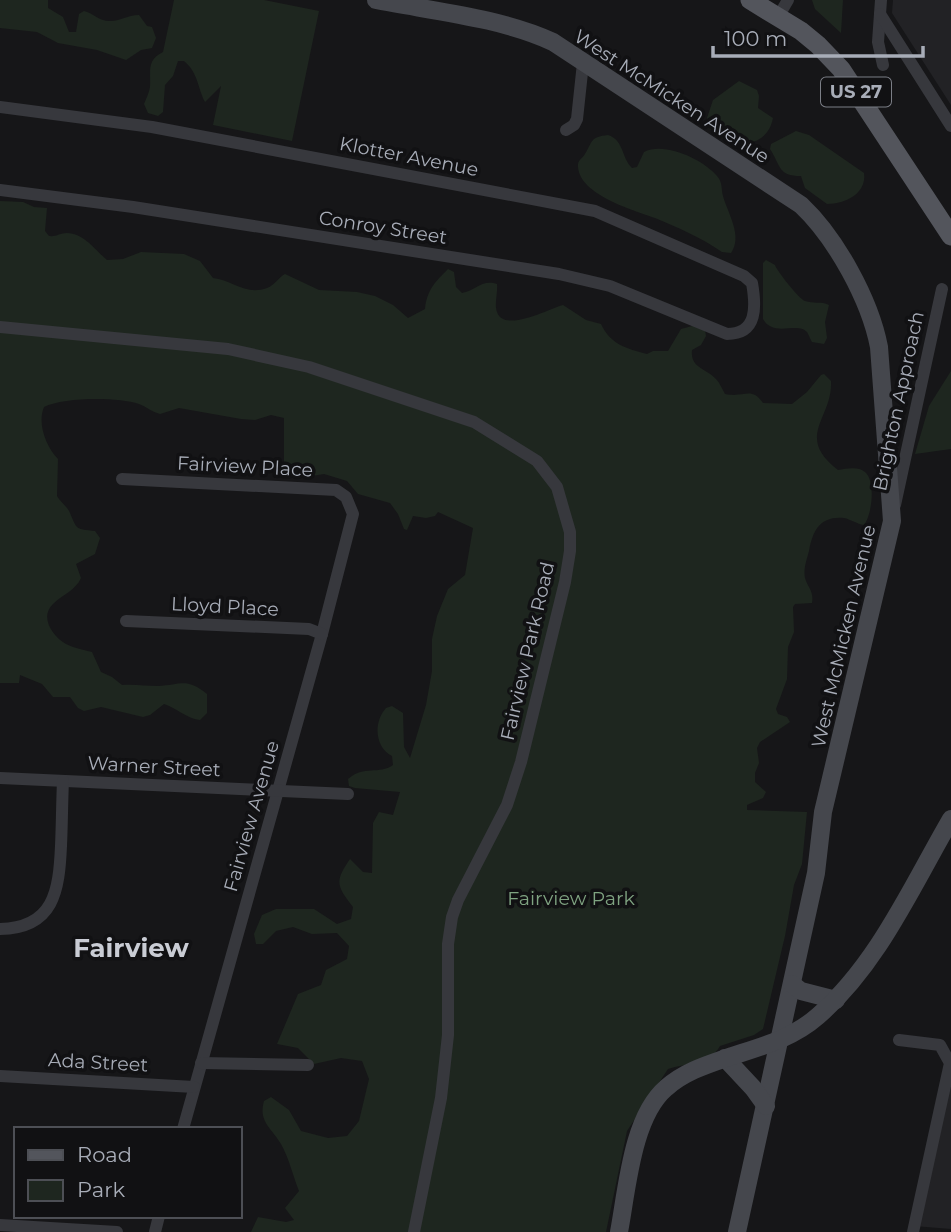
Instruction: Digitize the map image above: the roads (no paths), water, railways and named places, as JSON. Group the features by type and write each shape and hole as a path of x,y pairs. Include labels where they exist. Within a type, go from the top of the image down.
{"main road":[{"name":"US 27","path":"750,0 783,8 841,69 951,236"}],"street":[{"name":"West McMicken Avenue","path":"376,0 534,33 553,42 801,205 814,217 827,236 863,296 875,326 879,347 892,521 823,812 816,873 737,1232"},
{"path":"881,0 878,42 883,65"},
{"path":"880,14 951,125"},
{"path":"566,130 578,119 583,63"},
{"name":"Klotter Avenue","path":"0,107 152,127 595,211 744,276 752,283 754,294 753,318 749,327"},
{"name":"Conroy Street","path":"0,190 120,205 559,274 610,286 727,334 742,332 749,327"},
{"name":"Brighton Approach","path":"892,521 942,289"},
{"name":"Fairview Park Road","path":"0,327 228,349 309,367 474,422 537,461 557,487 570,532 565,582 521,762 507,805 458,900 452,917 447,944 448,1035 441,1098 414,1232"},
{"name":"Fairview Place","path":"122,479 336,490 346,498 353,514"},
{"name":"Fairview Avenue","path":"184,1127 353,514"},
{"name":"Lloyd Place","path":"125,621 309,629 322,634"},
{"name":"Warner Street","path":"0,778 348,794"},
{"path":"0,929 26,925 38,919 52,902 59,875 63,781"},
{"path":"619,1232 632,1161 646,1115 664,1089 704,1065 780,1041 816,1018 836,1000 876,949 951,818"},
{"path":"792,984 801,991 836,1000"},
{"path":"900,1040 940,1045 950,1063 913,1232"},
{"path":"725,1058 766,1106"},
{"path":"201,1063 308,1065"},
{"name":"Ada Street","path":"0,1076 194,1087"},
{"path":"0,1225 117,1232"}],"district":[{"name":"Fairview","path":"131,948"}],"park label":[{"name":"Fairview Park","path":"571,898"}]}
